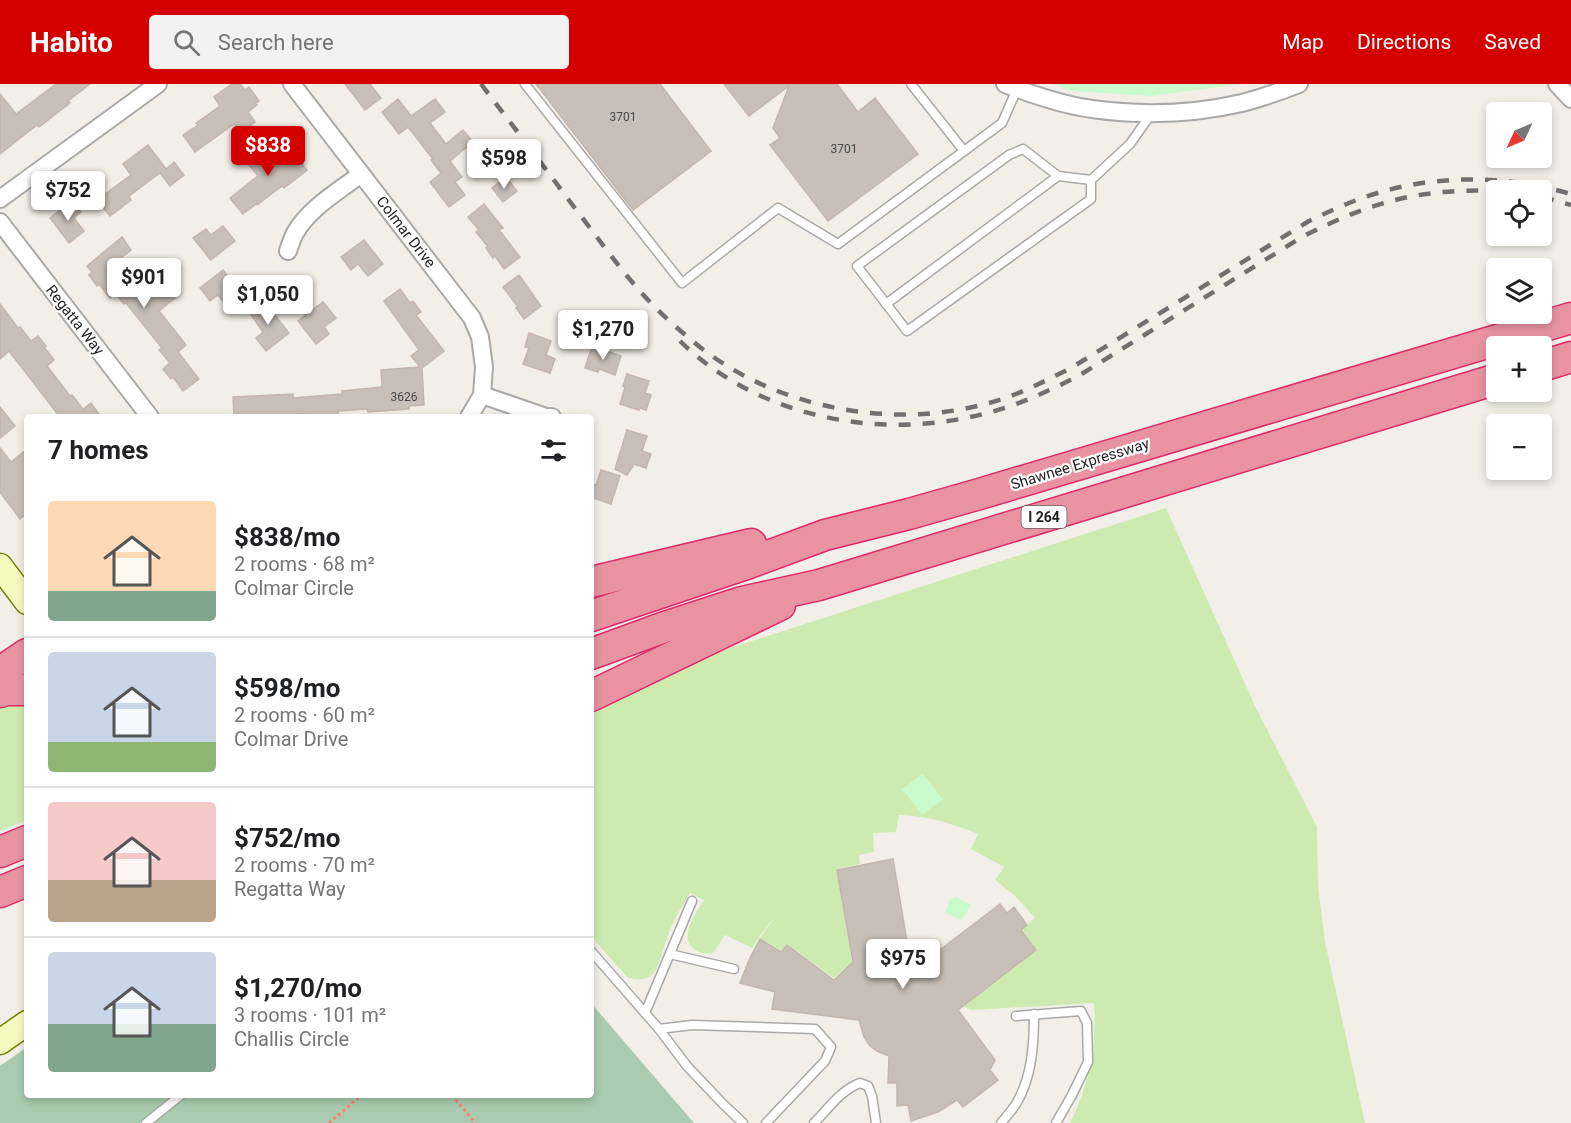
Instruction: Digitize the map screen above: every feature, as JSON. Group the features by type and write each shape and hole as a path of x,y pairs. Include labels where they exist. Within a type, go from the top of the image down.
{"highway":[{"name":"Shawnee Expressway","path":"594,615 825,536 976,495 1571,318"},
{"path":"1552,363 1571,357"},
{"name":"I 264","path":"594,653 742,602 819,585 1486,382"},
{"path":"594,581 777,537 825,536"},
{"path":"594,695 819,585"},
{"path":"0,672 24,656"},
{"path":"0,692 24,690"},
{"path":"0,852 24,842"},
{"path":"0,892 24,882"}],"main road":[{"path":"0,566 24,598"},
{"path":"0,1042 24,1025"}],"street":[{"path":"0,199 158,84"},
{"name":"Colmar Drive","path":"292,84 472,318 480,337 484,359 482,394"},
{"path":"1011,86 1035,95 1092,109 1151,113 1209,109 1244,102 1299,84"},
{"path":"1557,84 1571,99"},
{"path":"288,251 294,234 306,218 361,174"},
{"name":"Regatta Way","path":"0,222 148,414"},
{"path":"471,414 482,394 538,414"}],"lane":[{"path":"525,84 682,283 778,208 838,244 1002,123 1011,86"},
{"path":"911,84 964,152"},
{"path":"1091,180 1058,176 1023,149 1009,155 857,266 908,331 1091,199 1091,180 1130,144 1151,113"},
{"path":"886,304 1058,176"},
{"path":"645,1013 692,901"},
{"path":"594,954 659,1029 687,1066 743,1123"},
{"path":"670,954 734,969"},
{"path":"1016,1016 1081,1011 1087,1023 1088,1062 1056,1123"},
{"path":"1001,1123 1016,1103 1028,1075 1034,1042 1034,1014"},
{"path":"659,1029 692,1025 815,1029 831,1047 825,1061 766,1123"},
{"path":"814,1123 851,1086 860,1083 868,1086 872,1096 876,1123"},
{"path":"146,1123 177,1098"}],"path":[{"path":"329,1123 358,1098"},
{"path":"454,1098 475,1123"}],"green space":[{"path":"1052,84 1239,84 1152,96 1072,91"},
{"path":"1166,508 1255,706 1317,827 1318,886 1325,942 1365,1123 1070,1123 1087,1080 1093,1050 1094,1003 971,1010 964,1006 1037,950 1022,930 1035,918 1015,896 995,880 1004,867 971,849 978,834 920,817 899,815 896,832 873,833 874,852 859,855 860,864 837,869 852,962 834,978 787,944 781,950 760,938 775,917 752,948 725,935 713,953 696,951 690,944 688,931 704,900 690,893 672,925 653,974 644,979 627,977 594,939 594,712 730,648"},
{"path":"24,695 24,821 0,831 0,699"},
{"path":"923,774 943,799 922,815 902,789"},
{"path":"956,897 971,905 962,920 945,912 949,900"},
{"path":"594,1006 694,1123 0,1123 0,1066 24,1049 24,1098 594,1098"}],"building":[{"path":"56,84 90,84 68,101 70,103 0,154 0,94 16,114"},
{"path":"232,84 240,84 245,90 249,87 259,101 248,112 255,122 240,133 234,124 195,152 183,135 220,106 214,97"},
{"path":"345,84 370,84 381,98 365,110"},
{"path":"536,84 660,84 711,151 633,210"},
{"path":"724,84 837,84 858,112 875,98 918,154 828,221 770,145 780,138 773,128 789,86 749,116"},
{"path":"398,99 411,116 435,99 445,112 430,123 446,144 463,130 473,142 450,161 462,177 455,182 465,195 449,207 430,182 441,173 431,160 433,159 408,127 399,134 382,112"},
{"path":"148,145 166,169 174,162 184,175 170,186 161,172 129,196 131,200 110,216 97,200 131,175 123,164"},
{"path":"288,145 307,170 284,188 282,186 243,214 230,198 258,176 244,159 259,147 270,160"},
{"path":"506,177 517,191 503,202 492,188"},
{"path":"72,201 81,212 74,218 84,231 69,243 50,218"},
{"path":"484,204 503,228 499,230 520,257 504,269 486,248 488,247 476,232 479,230 468,217"},
{"path":"223,226 235,241 211,260 193,238 206,229 211,235"},
{"path":"122,237 131,250 112,265 128,284 140,275 153,292 163,284 175,298 159,311 186,345 178,352 199,379 183,391 173,377 171,379 163,369 170,363 159,350 162,348 126,303 124,304 115,293 110,298 89,275 92,272 87,266"},
{"path":"364,240 383,264 368,276 358,264 351,270 341,257"},
{"path":"223,270 242,295 227,307 218,295 210,301 200,288"},
{"path":"519,275 541,306 524,319 503,287"},
{"path":"400,289 410,303 413,301 421,312 416,315 444,351 422,368 424,405 409,406 409,409 368,412 367,409 338,411 338,414 234,414 233,397 293,394 293,398 342,394 342,391 382,387 381,370 420,367 411,356 419,350 384,301"},
{"path":"263,301 289,333 266,351 256,338 263,332 249,312"},
{"path":"323,302 336,318 324,327 329,334 316,344 298,321"},
{"path":"0,304 31,341 38,336 46,346 44,347 54,360 47,366 70,396 72,395 83,409 91,403 99,414 58,414 9,351 0,359"},
{"path":"529,333 551,341 546,355 555,359 550,373 523,364 529,348 525,347"},
{"path":"592,346 621,356 615,375 599,369 598,372 585,368"},
{"path":"627,374 649,381 645,393 651,395 646,410 620,404"},
{"path":"0,407 15,426 0,438"},
{"path":"627,430 647,436 642,451 651,454 646,468 634,464 627,475 615,469"},
{"path":"0,448 11,462 24,451 24,516 20,519 0,492"},
{"path":"601,470 620,476 611,504 594,498 594,484 596,485"},
{"path":"893,859 912,971 1000,904 1007,913 1014,907 1027,925 1021,930 1036,950 958,1010 995,1060 990,1070 998,1080 963,1107 957,1100 938,1112 911,1121 908,1105 897,1106 897,1083 888,1083 889,1056 870,1046 864,1037 859,1020 772,1009 775,992 740,983 760,939 781,952 787,945 834,980 853,962 837,870"}],"railway":[{"path":"481,84 626,274 652,304 681,331 721,362 758,382 797,398 838,408 881,414 923,414 965,409 1005,398 1030,388 1071,368 1309,221 1372,195 1404,186 1452,180 1500,181 1571,194"},
{"path":"680,341 711,367 745,388 782,405 821,416 862,423 903,425 943,422 1008,407 1033,398 1080,375 1302,237 1350,215 1373,206 1419,195 1486,191"},
{"path":"1552,200 1571,205"}]}
